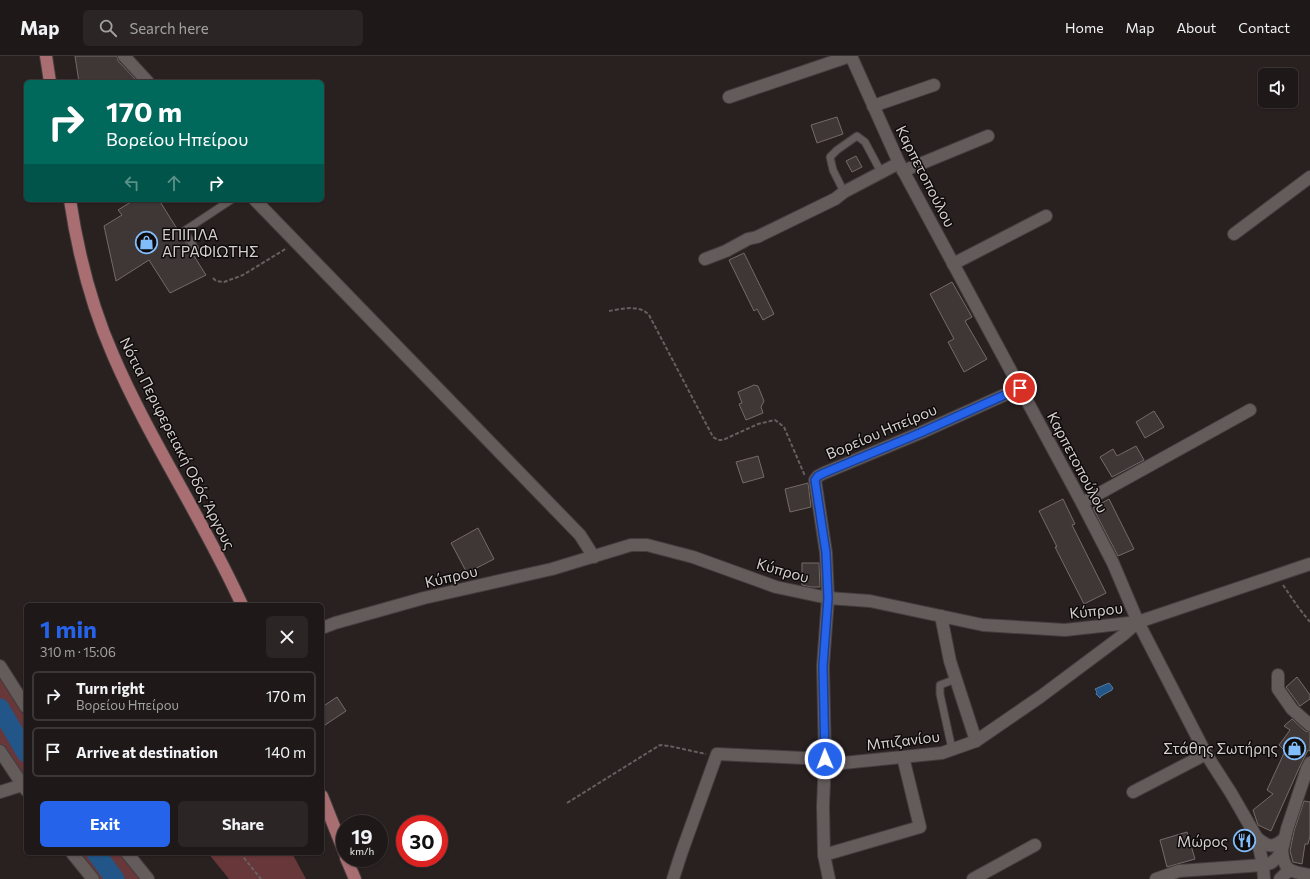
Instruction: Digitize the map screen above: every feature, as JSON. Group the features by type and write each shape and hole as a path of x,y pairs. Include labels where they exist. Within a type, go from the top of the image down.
{"main road":[{"path":"46,56 50,80"},
{"name":"Νότια Περιφερειακή Οδός Άργους","path":"70,202 79,249 88,286 99,321 113,354 145,420 226,569 241,603"},
{"path":"324,801 336,831"},
{"path":"350,867 355,879"}],"street":[{"path":"124,56 146,80"},
{"path":"729,96 851,56"},
{"name":"Καρπετοπούλου","path":"851,56 901,167 1082,503 1113,563 1138,622 1206,754 1231,792 1257,838 1267,864 1264,879"},
{"path":"874,106 934,85"},
{"path":"705,259 726,252 748,239 757,237 835,199 844,192 881,172 901,167 988,136"},
{"path":"1234,234 1310,177"},
{"path":"257,202 580,536 594,557"},
{"path":"953,264 1046,216"},
{"name":"Βορείου Ηπείρου","path":"829,879 824,855 823,806 825,759 823,666 828,598 826,553 815,480 818,476 920,433 1020,388"},
{"path":"1082,503 1250,410"},
{"name":"Κύπρου","path":"324,627 424,598 552,569 631,546 647,545 693,557 776,587 828,598 870,601 983,625 1065,630 1138,622 1310,564"},
{"path":"941,616 950,661 976,740"},
{"name":"Μπιζανίου","path":"717,754 825,759 833,764 942,753 976,740 1040,697 1123,635 1138,622"},
{"path":"0,666 24,704"},
{"path":"1278,675 1278,689 1292,709 1310,725"},
{"path":"0,751 24,788 0,792"},
{"path":"673,879 717,754"},
{"path":"1133,792 1206,754"},
{"path":"824,855 920,827 903,757"},
{"path":"1156,879 1179,871 1267,864 1277,858 1309,768"},
{"path":"1257,838 1270,846 1280,842 1283,844"},
{"path":"1283,844 1283,862 1286,868 1290,871 1310,875"},
{"path":"973,879 1035,845"},
{"path":"74,855 93,879"},
{"path":"129,855 148,879"},
{"path":"1280,879 1290,871"}],"lane":[{"path":"844,192 833,170 830,157 837,150 857,136 865,142 881,172"},
{"path":"198,253 184,231 228,202"},
{"path":"952,749 940,694 940,686 956,679"}],"path":[{"path":"213,278 216,281 224,282 244,275 296,242"},
{"path":"609,310 637,308 649,315 713,437 718,440 723,440 758,424 775,420 784,427 806,477"},
{"path":"1278,575 1287,591 1310,622"},
{"path":"567,802 660,745 704,754 717,754"},
{"path":"242,855 261,879"}],"shaded area":[{"path":"0,678 24,716 24,778 0,745"},
{"path":"80,855 126,855 144,879 99,879"},
{"path":"210,855 293,855 306,879 229,879"}],"water":[{"path":"1109,683 1113,688 1112,690 1100,698 1096,694 1097,692 1095,689"}],"building":[{"path":"75,56 117,56 118,61 136,80 79,80"},
{"path":"837,117 843,134 817,143 811,125"},
{"path":"856,156 862,167 852,172 846,161"},
{"name":"ΕΠΙΠΛΑ ΑΓΡΑΦΙΩΤΗΣ","path":"131,202 160,202 206,275 170,293 149,260 116,281 104,226 122,215 118,210"},
{"path":"744,253 774,314 763,320 757,309 754,311 729,260"},
{"path":"952,282 972,317 965,321 987,359 964,372 948,342 954,339 930,294"},
{"path":"754,385 758,386 764,401 761,407 763,413 746,420 739,404 742,403 738,392"},
{"path":"1154,411 1164,427 1145,438 1136,422"},
{"path":"1136,446 1144,460 1112,477 1100,457 1113,449 1117,456"},
{"path":"758,456 764,477 743,483 736,462"},
{"path":"808,483 811,507 790,512 785,489"},
{"path":"1063,499 1075,524 1072,525 1106,593 1084,604 1055,547 1057,547 1039,511"},
{"path":"1109,499 1134,549 1118,556 1093,508"},
{"path":"478,528 494,559 467,573 451,543"},
{"path":"802,563 819,563 820,587 802,585"},
{"path":"1297,677 1310,695 1310,699 1300,706 1286,687"},
{"path":"337,697 346,711 324,726 324,706"},
{"path":"1292,719 1305,731 1310,732 1310,751 1308,750 1300,766 1271,831 1258,825 1253,810 1273,794 1267,790 1285,751 1279,745 1290,730 1284,726"},
{"path":"1304,801 1310,802 1310,836 1308,844 1305,844 1302,864 1293,862 1290,851 1294,831"},
{"path":"1187,832 1195,859 1167,867 1160,840"}],"waterway":[{"path":"0,708 24,750"},
{"path":"97,855 115,879"}],"place":[{"name":"ΕΠΙΠΛΑ ΑΓΡΑΦΙΩΤΗΣ","path":"147,243"},
{"name":"Στάθης Σωτήρης","path":"1294,748"},
{"name":"Μώρος","path":"1244,841"}],"route":[{"path":"825,759 823,666 828,598 826,553 815,480 818,476 824,473 920,433 1020,388"}]}
